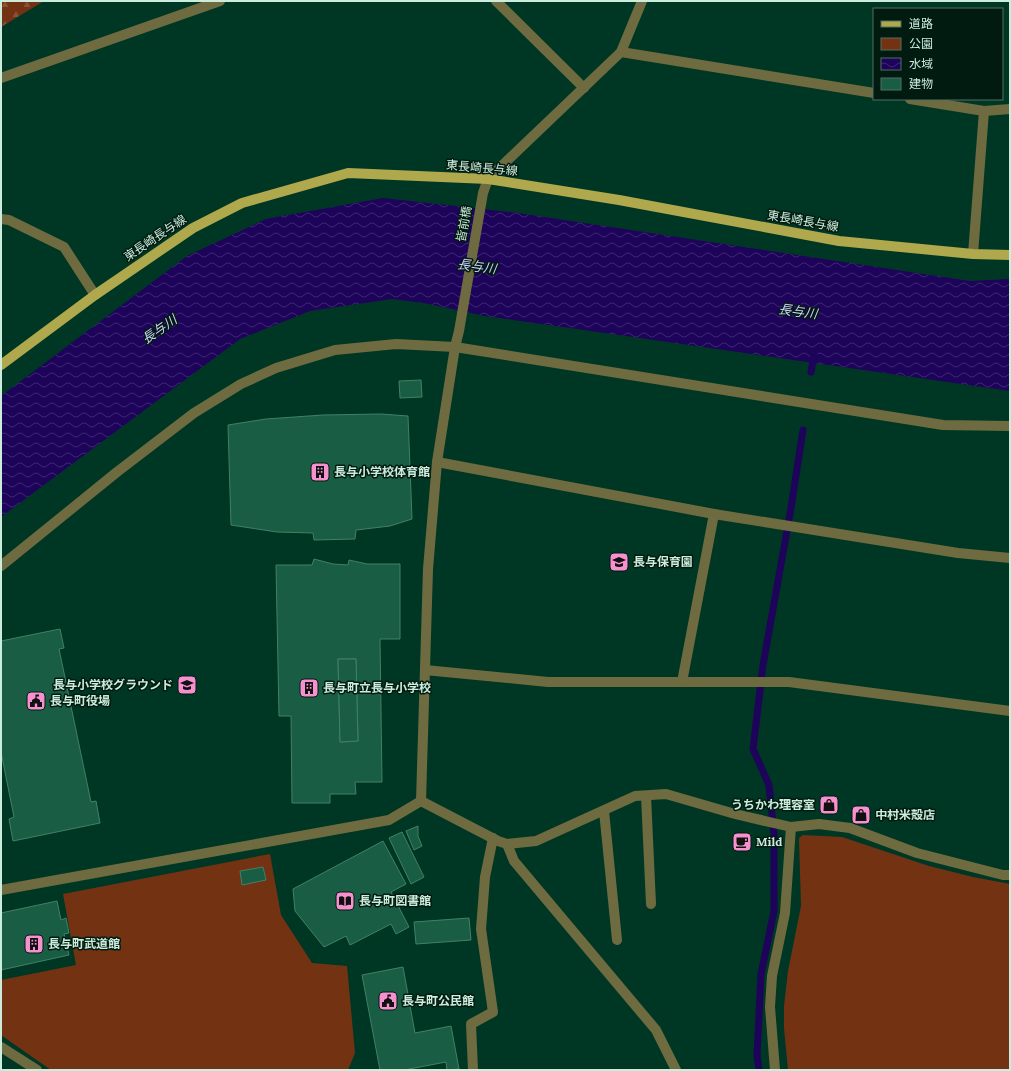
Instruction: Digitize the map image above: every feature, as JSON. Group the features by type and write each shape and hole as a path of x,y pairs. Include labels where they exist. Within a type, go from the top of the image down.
{"main road":[{"name":"東長崎長与線","path":"1,365 95,295 193,228 242,203 348,173 488,178 619,200 839,241 973,254 1010,255"}],"street":[{"path":"1,78 220,1"},
{"path":"496,1 584,88"},
{"path":"488,178 621,52 642,1"},
{"path":"621,52 873,93"},
{"path":"916,100 984,111 1010,109"},
{"path":"973,254 984,111"},
{"name":"皆前橋","path":"420,801 428,569 437,462 454,348 459,331 483,193 488,178"},
{"path":"1,219 9,220 64,247 95,295"},
{"path":"1,566 117,472 194,413 241,384 276,368 335,350 396,344 454,348 943,425 1010,426"},
{"path":"437,462 714,514 958,553 1010,558"},
{"path":"682,682 714,514"},
{"path":"425,670 548,682 789,682 1010,711"},
{"path":"1,890 389,820 420,801 507,844 536,841 635,796 666,794 791,828 819,824 850,828 917,853 1003,875 1010,875"},
{"path":"646,796 650,904"},
{"path":"604,810 617,940"},
{"path":"775,1070 770,1007 772,976 785,913 791,828"},
{"path":"473,1070 471,1024 493,1012 481,929 485,877 493,838"},
{"path":"507,844 514,861 656,1030 676,1070"},
{"path":"1,1047 37,1070"}],"green space":[{"path":"1,1 44,1 1,27"},
{"path":"803,835 842,837 929,866 1010,884 1010,1070 788,1070 784,1028 784,1006 788,971 801,906 799,838"},
{"path":"270,854 281,915 312,963 347,966 355,1053 348,1070 51,1070 1,1035 1,980 76,965 63,894"}],"water":[{"name":"長与川","path":"383,198 511,212 970,281 1010,279 1010,391 485,316 424,303 392,299 310,311 240,339 1,517 1,396 187,256 266,219"}],"building":[{"path":"421,380 422,397 400,398 399,381"},
{"name":"長与小学校体育館","path":"381,414 408,416 412,519 390,526 356,530 355,539 314,540 313,533 277,532 231,525 228,425 266,419 323,415"},
{"name":"長与町立長与小学校","path":"314,559 333,564 348,565 349,560 367,564 400,564 400,639 380,639 382,782 355,782 356,794 330,794 330,803 292,803 291,716 279,716 276,565 312,565","holes":["338,659 356,659 358,741 340,742"]},
{"name":"長与町役場","path":"60,629 64,648 59,649 91,802 96,801 100,823 13,841 9,819 14,817 1,752 1,641"},
{"path":"338,659 356,659 358,741 340,742"},
{"path":"418,826 418,836 422,846 414,850 406,831"},
{"path":"402,832 424,877 411,884 389,838"},
{"name":"長与町図書館","path":"383,841 406,884 391,892 409,927 396,934 391,924 350,945 346,936 324,947 295,911 293,889"},
{"path":"263,867 266,880 242,885 240,871"},
{"name":"長与町武道館","path":"57,901 61,920 66,918 69,933 64,934 69,955 1,970 1,913"},
{"path":"469,918 471,940 416,944 414,922"},
{"name":"長与町公民館","path":"403,967 415,1033 451,1026 459,1069 447,1070 446,1062 404,1070 380,1070 362,975"}],"waterway":[{"path":"811,372 814,355"},
{"path":"759,1070 757,1055 761,974 774,911 774,834 769,785 753,749 763,665 790,514 803,430"}],"place":[{"name":"長与小学校体育館","path":"320,472"},
{"name":"長与保育園","path":"619,562"},
{"name":"長与小学校グラウンド","path":"187,685"},
{"name":"長与町立長与小学校","path":"309,688"},
{"name":"長与町役場","path":"36,701"},
{"name":"うちかわ理容室","path":"829,805"},
{"name":"中村米殻店","path":"861,815"},
{"name":"Mild","path":"742,842"},
{"name":"長与町図書館","path":"345,901"},
{"name":"長与町武道館","path":"34,944"},
{"name":"長与町公民館","path":"388,1001"}]}
